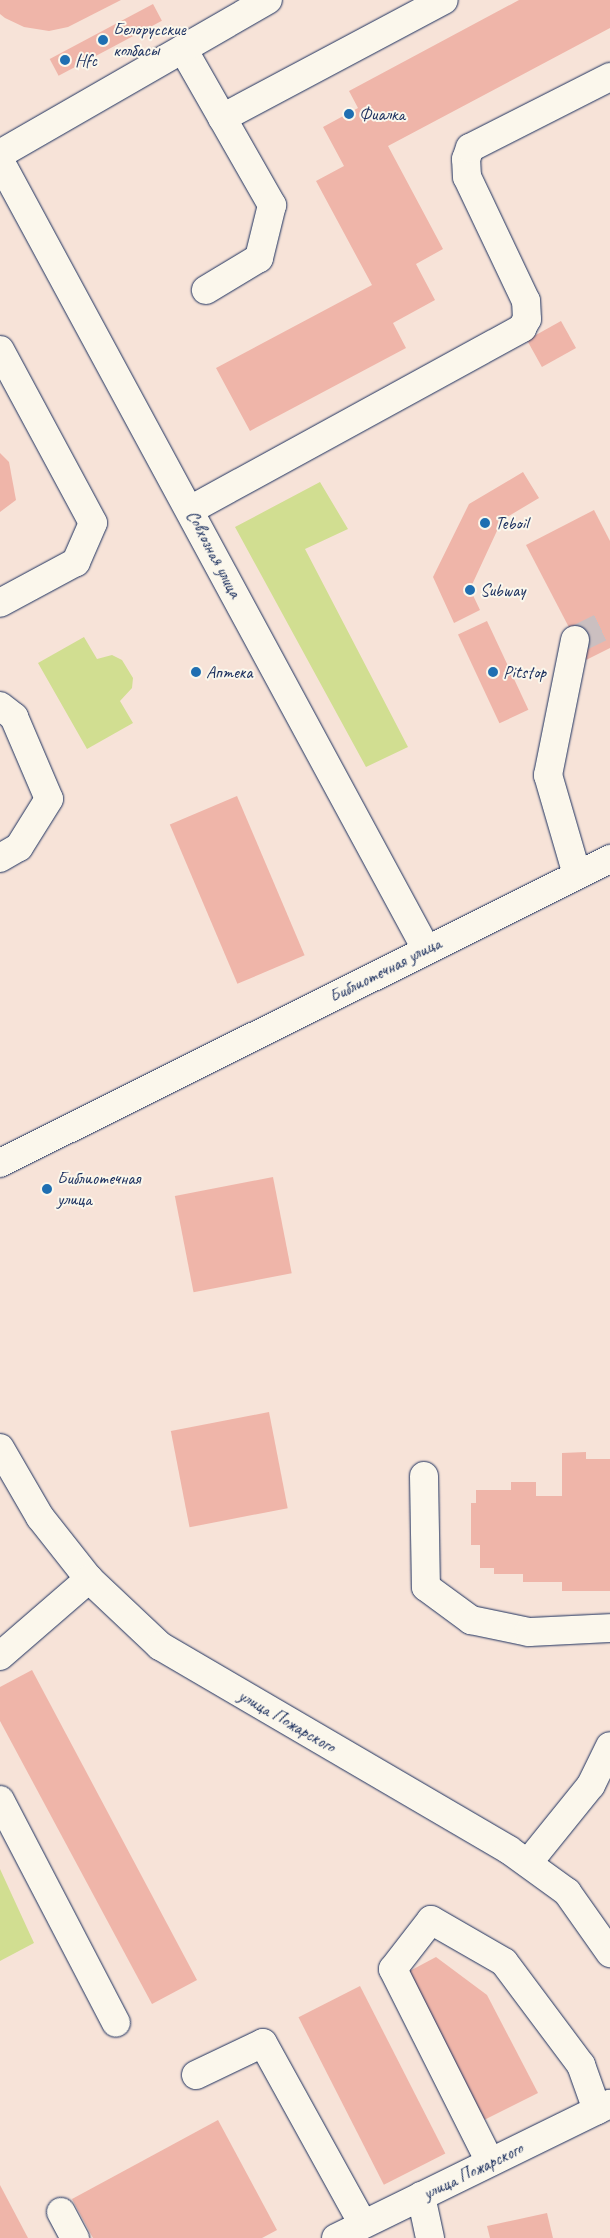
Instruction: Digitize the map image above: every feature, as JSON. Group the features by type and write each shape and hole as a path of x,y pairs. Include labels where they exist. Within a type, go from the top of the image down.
{"street":[{"path":"0,154 268,0"},
{"path":"222,118 444,0"},
{"path":"183,49 272,205 259,258 206,290"},
{"path":"190,510 522,328 527,319 526,301 467,178 466,159 470,148 610,78"},
{"name":"Совхозная улица","path":"0,160 426,948"},
{"path":"0,350 93,523 76,562 0,603"},
{"path":"575,640 548,775 577,875"},
{"path":"0,706 14,717 49,799 19,847 0,858"},
{"name":"Библиотечная улица","path":"0,1163 426,948 610,860"},
{"name":"улица Пожарского","path":"0,1448 40,1517 90,1579 160,1646 528,1864 567,1892 610,1953"},
{"path":"424,1476 426,1587 471,1620 529,1632 610,1628"},
{"path":"0,1656 90,1579"},
{"path":"528,1864 592,1785 610,1746"},
{"path":"0,1800 116,2023"},
{"path":"490,2162 393,1969 431,1920 504,1962 581,2065 604,2107"},
{"path":"196,2075 263,2043 363,2224"},
{"name":"улица Пожарского","path":"336,2238 604,2107"},
{"path":"421,2196 430,2238"},
{"path":"61,2212 75,2238"}],"green space":[{"path":"320,482 348,529 305,549 408,747 366,767 235,527"},
{"path":"84,637 97,659 112,655 122,660 133,678 132,688 120,701 133,723 87,749 38,663"},
{"path":"0,1869 34,1943 0,1961"}],"building":[{"path":"0,0 121,0 68,27 49,31 24,27 5,18 0,14"},
{"path":"519,0 610,0 610,28 388,146 443,249 416,264 435,300 393,323 406,348 250,431 216,368 372,285 316,181 344,166 323,127 358,108 349,91"},
{"path":"153,4 162,21 59,76 50,59"},
{"path":"561,321 576,348 542,367 527,340"},
{"path":"0,453 9,462 16,500 0,512"},
{"path":"523,472 539,498 502,520 470,589 480,610 454,623 433,577 469,504"},
{"path":"594,510 610,541 610,648 586,660 526,545"},
{"name":"Pitstop","path":"487,621 528,710 499,723 458,635"},
{"path":"237,796 305,955 237,984 170,825"},
{"path":"273,1177 292,1273 194,1292 175,1196"},
{"path":"269,1412 288,1508 190,1527 171,1431"},
{"path":"586,1452 586,1459 610,1459 610,1591 562,1591 562,1582 523,1582 523,1574 494,1574 494,1568 480,1568 480,1545 471,1545 471,1503 476,1503 476,1490 511,1490 511,1482 536,1482 536,1496 562,1496 562,1453"},
{"path":"32,1670 197,1980 152,2004 0,1721 0,1687"},
{"path":"436,1957 487,1995 538,2093 482,2121 406,1973"},
{"path":"360,1986 445,2154 384,2185 299,2017"},
{"path":"218,2120 277,2230 262,2238 93,2238 72,2199"},
{"path":"0,2185 28,2238 0,2238"},
{"path":"547,2213 553,2238 490,2238 487,2226"}],"tunnel":[{"path":"575,640 610,623"}],"place":[{"name":"Белорусские колбасы","path":"103,40"},
{"name":"Hfc","path":"65,60"},
{"name":"Фиалка","path":"349,114"},
{"name":"Teboil","path":"485,523"},
{"name":"Subway","path":"470,590"},
{"name":"Аптека","path":"196,672"},
{"name":"Pitstop","path":"493,672"},
{"name":"Библиотечная улица","path":"47,1189"}]}
